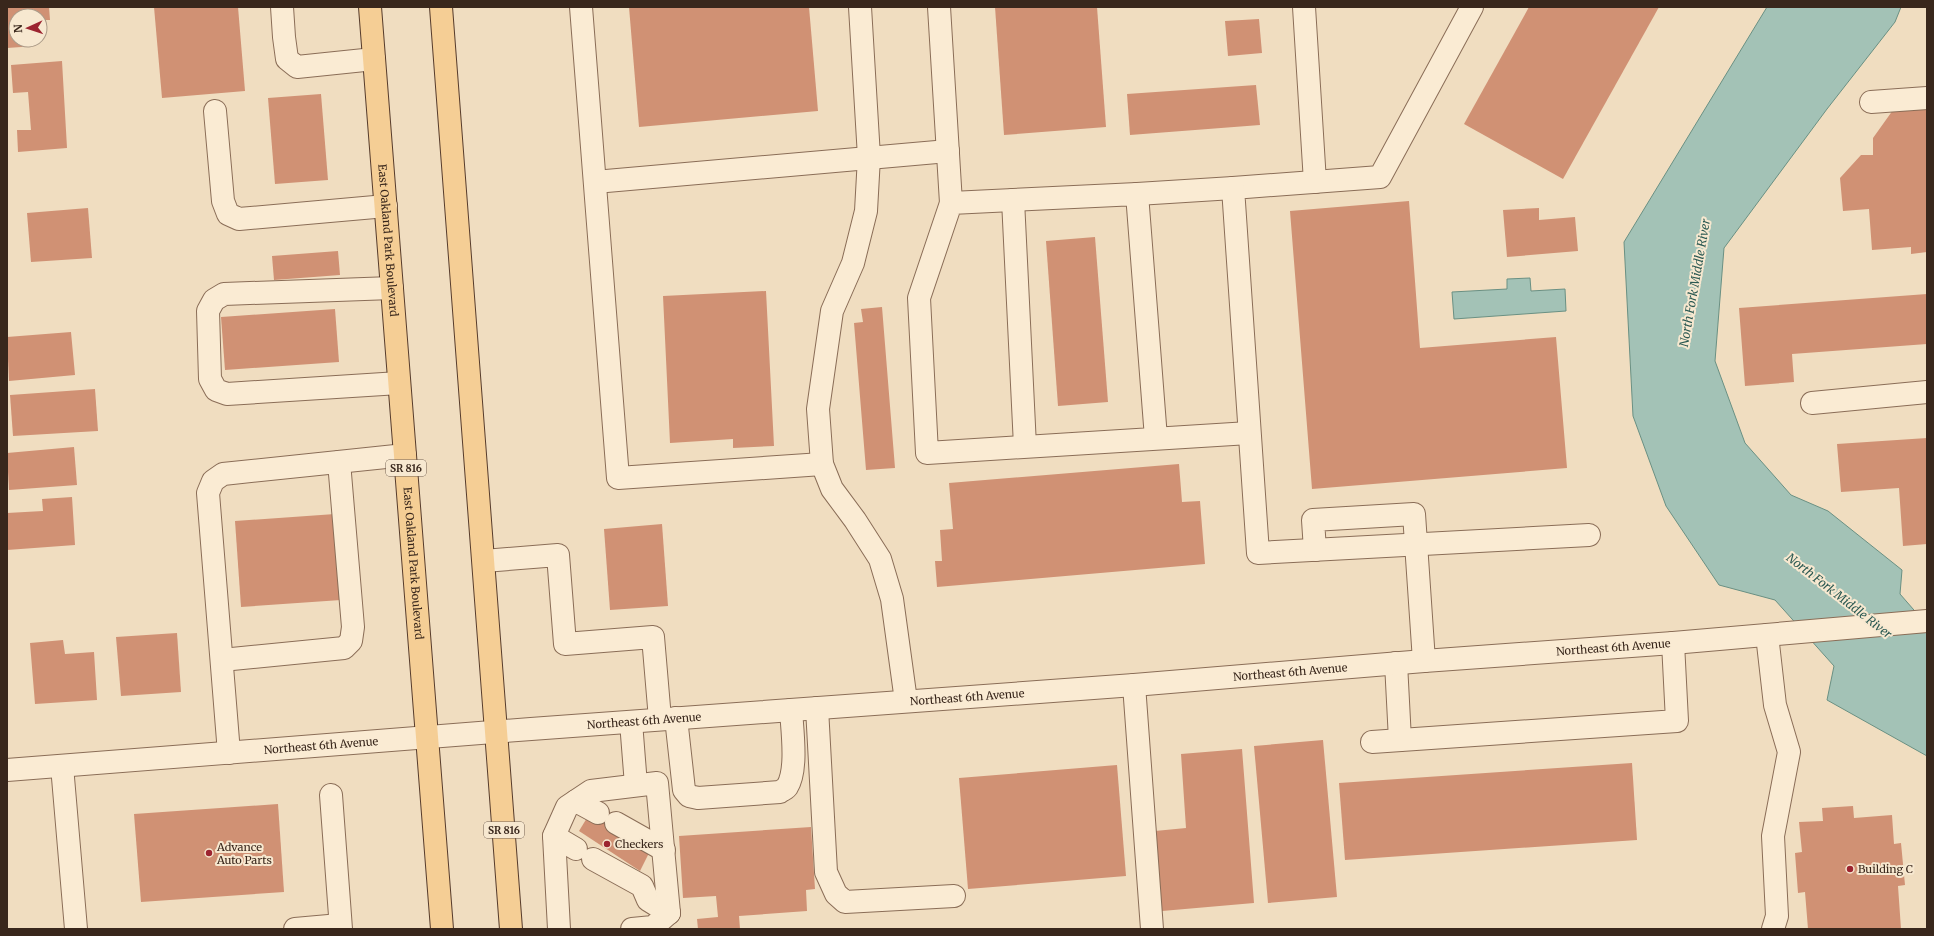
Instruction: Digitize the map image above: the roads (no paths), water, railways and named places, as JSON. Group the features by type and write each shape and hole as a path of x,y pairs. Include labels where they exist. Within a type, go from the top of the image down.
{"main road":[{"name":"East Oakland Park Boulevard","path":"370,7 442,929"},
{"name":"SR 816","path":"441,7 511,929"}],"street":[{"path":"282,7 287,59 297,68 374,59"},
{"path":"582,7 618,478 822,464"},
{"path":"860,7 869,157 866,211 853,263 832,311 818,409 822,464 832,489 855,520 880,559 892,599 906,701"},
{"path":"939,7 951,203 919,298 927,453 1249,433"},
{"path":"1304,7 1314,182"},
{"path":"951,203 1137,194 1380,177 1472,7"},
{"path":"1871,102 1927,98"},
{"path":"215,111 223,201 228,214 239,219 386,206"},
{"path":"595,182 948,151"},
{"path":"1233,188 1258,554 1589,535"},
{"path":"1137,194 1156,438"},
{"path":"1012,200 1026,446"},
{"path":"392,288 224,294 214,300 208,311 210,379 216,390 228,394 399,383"},
{"path":"1812,403 1927,392"},
{"path":"229,753 208,493 212,481 223,474 405,455"},
{"path":"222,660 344,648 351,641 353,627 339,462"},
{"path":"1315,550 1313,520 1414,514 1424,661"},
{"path":"484,561 558,554 566,644 653,637 668,719 684,790 689,796 698,798 780,792 786,788 790,780 792,767 791,710"},
{"name":"Northeast 6th Avenue","path":"7,770 497,731 1134,685 1396,663 1673,643 1927,621"},
{"path":"1771,634 1775,705 1789,752 1773,836 1777,916 1773,929"},
{"path":"1372,742 1677,721 1673,643"},
{"path":"1396,663 1400,740"},
{"path":"1134,685 1152,929"},
{"path":"817,708 826,872 836,894 845,902 954,896"},
{"path":"631,722 664,850 669,913"},
{"path":"62,766 76,929"},
{"path":"559,929 554,836 566,807 591,791 646,784"},
{"path":"295,929 340,927 331,795"},
{"path":"576,801 664,850"},
{"path":"554,836 642,886 648,900 669,913"},
{"path":"632,929 653,927 669,913"}],"water":[{"name":"North Fork Middle River","path":"1767,7 1901,7 1895,22 1827,109 1724,248 1715,361 1745,443 1791,495 1828,511 1902,570 1900,594 1927,625 1927,756 1827,700 1834,666 1775,600 1719,585 1666,506 1633,416 1624,242"},
{"path":"1530,278 1531,291 1565,289 1566,311 1454,319 1452,292 1507,289 1507,279"}],"place":[{"name":"Checkers","path":"607,844"},
{"name":"Advance Auto Parts","path":"209,853"},
{"name":"Building C","path":"1850,869"}]}
